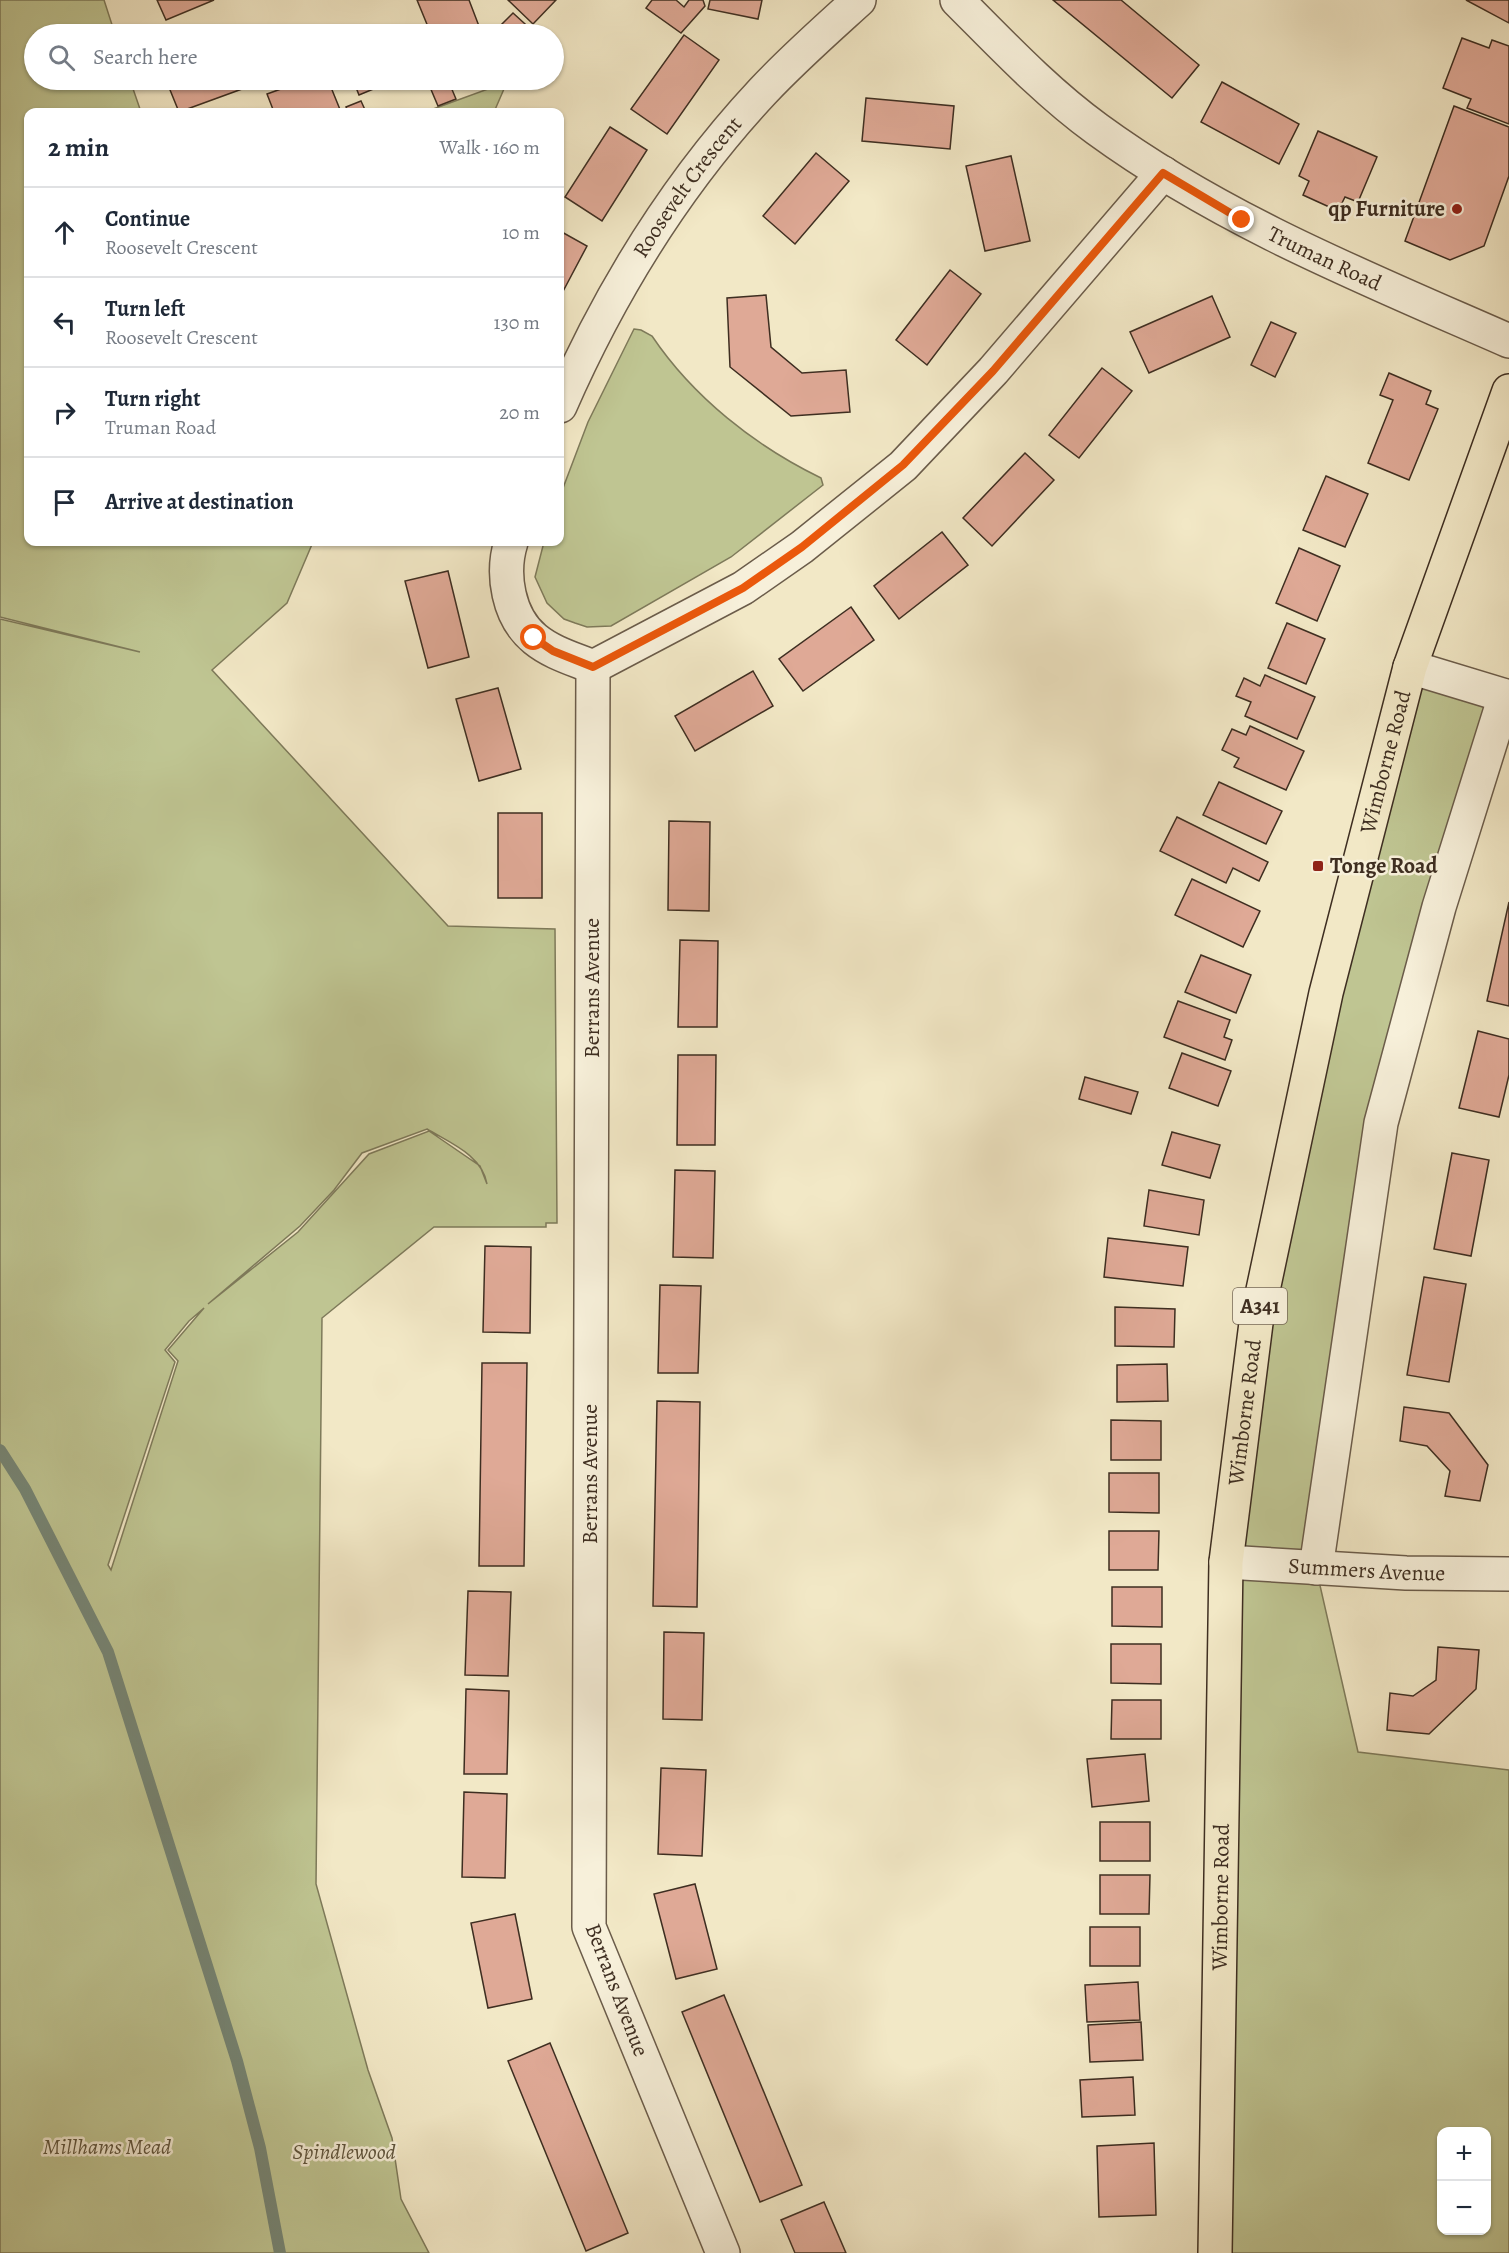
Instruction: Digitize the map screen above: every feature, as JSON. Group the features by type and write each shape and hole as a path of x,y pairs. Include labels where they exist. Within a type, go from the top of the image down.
{"main road":[{"name":"Wimborne Road","path":"1215,2253 1226,1562 1256,1323 1326,993 1410,666 1509,391"}],"street":[{"name":"Roosevelt Crescent","path":"564,398 615,292 688,183 762,92 859,0"},
{"name":"Truman Road","path":"957,0 1060,99 1096,129 1163,173 1242,220 1363,277 1509,341"},
{"path":"510,546 506,582 511,603 521,620 534,638 543,645 593,667 743,588 802,547 903,465 993,371 1163,173"},
{"path":"1316,1568 1381,1123 1439,907 1507,696 1410,666"},
{"name":"Berrans Avenue","path":"593,667 589,1927 723,2253"},
{"name":"Summers Avenue","path":"1226,1562 1406,1573 1509,1574"}],"green space":[{"path":"0,0 104,0 112,24 24,24 24,90 133,90 140,108 24,108 24,546 311,546 287,603 212,670 448,926 555,929 557,1223 546,1223 546,1227 434,1227 322,1318 316,1884 368,2070 392,2138 401,2199 429,2253 0,2253 0,619 140,652 0,617","holes":["427,1129 464,1151 479,1165 429,1131 369,1154 298,1232 208,1304 300,1226 334,1190 362,1153","204,1308 168,1350 178,1361 111,1570 108,1565 175,1362 165,1350 189,1321"]},
{"path":"485,90 504,90 496,108 436,108"},
{"path":"634,329 641,330 652,336 686,379 727,418 773,451 821,478 823,485 731,557 611,626 587,627 564,619 547,603 535,577 543,546 564,546 564,485 588,422"},
{"path":"1410,667 1505,696 1381,1123 1316,1568 1358,1752 1509,1770 1509,2253 1215,2253 1226,1562 1256,1323"}],"building":[{"path":"157,0 214,0 166,20"},
{"path":"417,0 469,0 478,24 427,24"},
{"path":"508,0 556,0 533,24"},
{"path":"652,0 676,0 684,7 689,0 703,0 705,6 681,33 646,8"},
{"path":"710,0 762,0 758,19 708,9"},
{"path":"1053,0 1121,0 1199,65 1172,98"},
{"path":"1466,0 1509,0 1509,23"},
{"path":"513,13 525,24 502,24"},
{"path":"684,35 719,60 667,134 631,109"},
{"path":"1462,38 1489,48 1492,40 1509,46 1509,124 1467,108 1471,99 1443,88"},
{"path":"1222,82 1299,124 1279,164 1201,122"},
{"path":"170,90 239,90 190,108 177,108"},
{"path":"278,90 332,90 339,108 272,108 267,94"},
{"path":"357,90 371,90 359,95"},
{"path":"431,90 452,90 456,99 438,106"},
{"path":"866,98 954,106 950,149 862,141"},
{"path":"361,101 364,108 346,108"},
{"name":"qp Furniture","path":"1454,106 1509,127 1509,176 1484,246 1450,260 1405,241"},
{"path":"610,127 647,150 602,221 565,197"},
{"path":"1318,131 1377,157 1358,202 1345,197 1338,211 1303,195 1309,181 1299,176"},
{"path":"816,153 849,181 795,244 763,216"},
{"path":"1011,156 1030,241 985,251 966,166"},
{"path":"564,233 587,246 564,289"},
{"path":"950,270 981,294 927,365 896,340"},
{"path":"766,295 771,347 802,373 846,370 850,412 791,416 730,367 727,298"},
{"path":"1212,296 1230,337 1149,373 1130,332"},
{"path":"1271,322 1296,333 1275,377 1251,365"},
{"path":"1102,368 1132,391 1079,458 1049,435"},
{"path":"1389,373 1431,391 1426,404 1438,409 1409,480 1368,463 1393,400 1380,395"},
{"path":"1025,453 1054,480 992,546 963,518"},
{"path":"1326,476 1368,494 1345,547 1303,530"},
{"path":"942,532 968,565 899,619 874,586"},
{"path":"1299,548 1340,566 1317,621 1276,603"},
{"path":"448,571 469,657 428,668 405,581"},
{"path":"851,607 874,640 803,691 779,659"},
{"path":"1287,623 1325,639 1306,684 1268,668"},
{"path":"753,671 773,706 695,751 675,716"},
{"path":"1265,675 1315,697 1297,739 1245,716 1251,702 1236,696 1244,678 1260,686"},
{"path":"498,688 521,769 479,781 456,699"},
{"path":"1250,726 1304,751 1286,790 1234,767 1239,758 1222,750 1232,729 1246,735"},
{"path":"1219,782 1282,811 1266,844 1203,815"},
{"path":"498,813 542,813 542,898 498,898"},
{"path":"1177,817 1268,862 1259,881 1233,868 1226,883 1160,851"},
{"path":"669,821 710,822 709,911 668,910"},
{"path":"1192,879 1260,911 1243,947 1175,915"},
{"path":"1509,902 1509,1006 1487,1001"},
{"path":"680,940 718,941 717,1027 678,1027"},
{"path":"1201,955 1251,975 1236,1013 1185,992"},
{"path":"1178,1001 1230,1020 1224,1037 1232,1040 1225,1060 1164,1037"},
{"path":"1478,1031 1509,1039 1509,1075 1499,1117 1459,1108"},
{"path":"1182,1053 1231,1071 1218,1106 1169,1088"},
{"path":"678,1055 716,1055 715,1145 677,1145"},
{"path":"1085,1077 1138,1092 1131,1114 1079,1099"},
{"path":"1172,1132 1220,1145 1210,1178 1162,1165"},
{"path":"1452,1153 1489,1160 1471,1256 1434,1249"},
{"path":"675,1170 715,1171 713,1258 673,1257"},
{"path":"1149,1190 1204,1200 1199,1235 1144,1226"},
{"path":"1108,1238 1188,1247 1183,1286 1104,1277"},
{"path":"485,1246 531,1247 530,1333 483,1332"},
{"path":"1424,1277 1466,1284 1449,1382 1407,1375"},
{"path":"660,1285 701,1286 698,1373 658,1373"},
{"path":"1115,1307 1175,1309 1174,1347 1115,1346"},
{"path":"482,1363 527,1363 524,1566 479,1566"},
{"path":"1167,1364 1168,1401 1117,1402 1117,1365"},
{"path":"657,1401 700,1402 697,1607 653,1606"},
{"path":"1404,1407 1449,1413 1488,1465 1480,1501 1445,1496 1450,1471 1427,1446 1400,1441"},
{"path":"1111,1420 1161,1421 1161,1460 1111,1460"},
{"path":"1109,1473 1159,1473 1159,1513 1109,1512"},
{"path":"1109,1531 1159,1531 1158,1570 1109,1570"},
{"path":"1112,1587 1162,1587 1162,1627 1112,1626"},
{"path":"468,1591 511,1592 508,1676 465,1675"},
{"path":"664,1632 704,1633 702,1720 663,1719"},
{"path":"1111,1644 1161,1644 1161,1684 1111,1683"},
{"path":"1438,1647 1479,1650 1476,1689 1429,1734 1387,1730 1390,1693 1413,1696 1436,1680"},
{"path":"466,1689 509,1691 507,1774 464,1774"},
{"path":"1112,1700 1161,1700 1161,1739 1111,1739"},
{"path":"1145,1754 1149,1801 1092,1807 1087,1759"},
{"path":"661,1768 706,1770 702,1856 658,1854"},
{"path":"464,1792 507,1794 505,1878 462,1877"},
{"path":"1100,1822 1150,1822 1150,1861 1100,1861"},
{"path":"1100,1875 1150,1875 1149,1914 1100,1914"},
{"path":"695,1884 717,1969 676,1979 654,1894"},
{"path":"515,1914 532,1999 488,2008 471,1923"},
{"path":"1090,1927 1140,1927 1140,1966 1090,1966"},
{"path":"1138,1982 1140,2020 1087,2022 1085,1985"},
{"path":"724,1995 802,2185 760,2202 682,2012"},
{"path":"1141,2022 1143,2060 1090,2062 1088,2025"},
{"path":"550,2043 628,2233 586,2251 508,2061"},
{"path":"1133,2077 1135,2115 1082,2117 1080,2080"},
{"path":"1154,2143 1156,2215 1099,2217 1097,2146"},
{"path":"824,2202 846,2253 795,2253 781,2220"}],"waterway":[{"path":"0,1450 25,1489 108,1652 237,2061 260,2148 280,2253"}],"place":[{"name":"qp Furniture","path":"1457,209"},
{"name":"Tonge Road","path":"1318,866"}],"route":[{"path":"534,638 553,651 593,667 647,641 690,615 743,588 802,547 903,465 993,371 1163,173 1242,220"}],"park label":[{"name":"Millhams Mead","path":"107,2147"},
{"name":"Spindlewood","path":"344,2152"}]}
